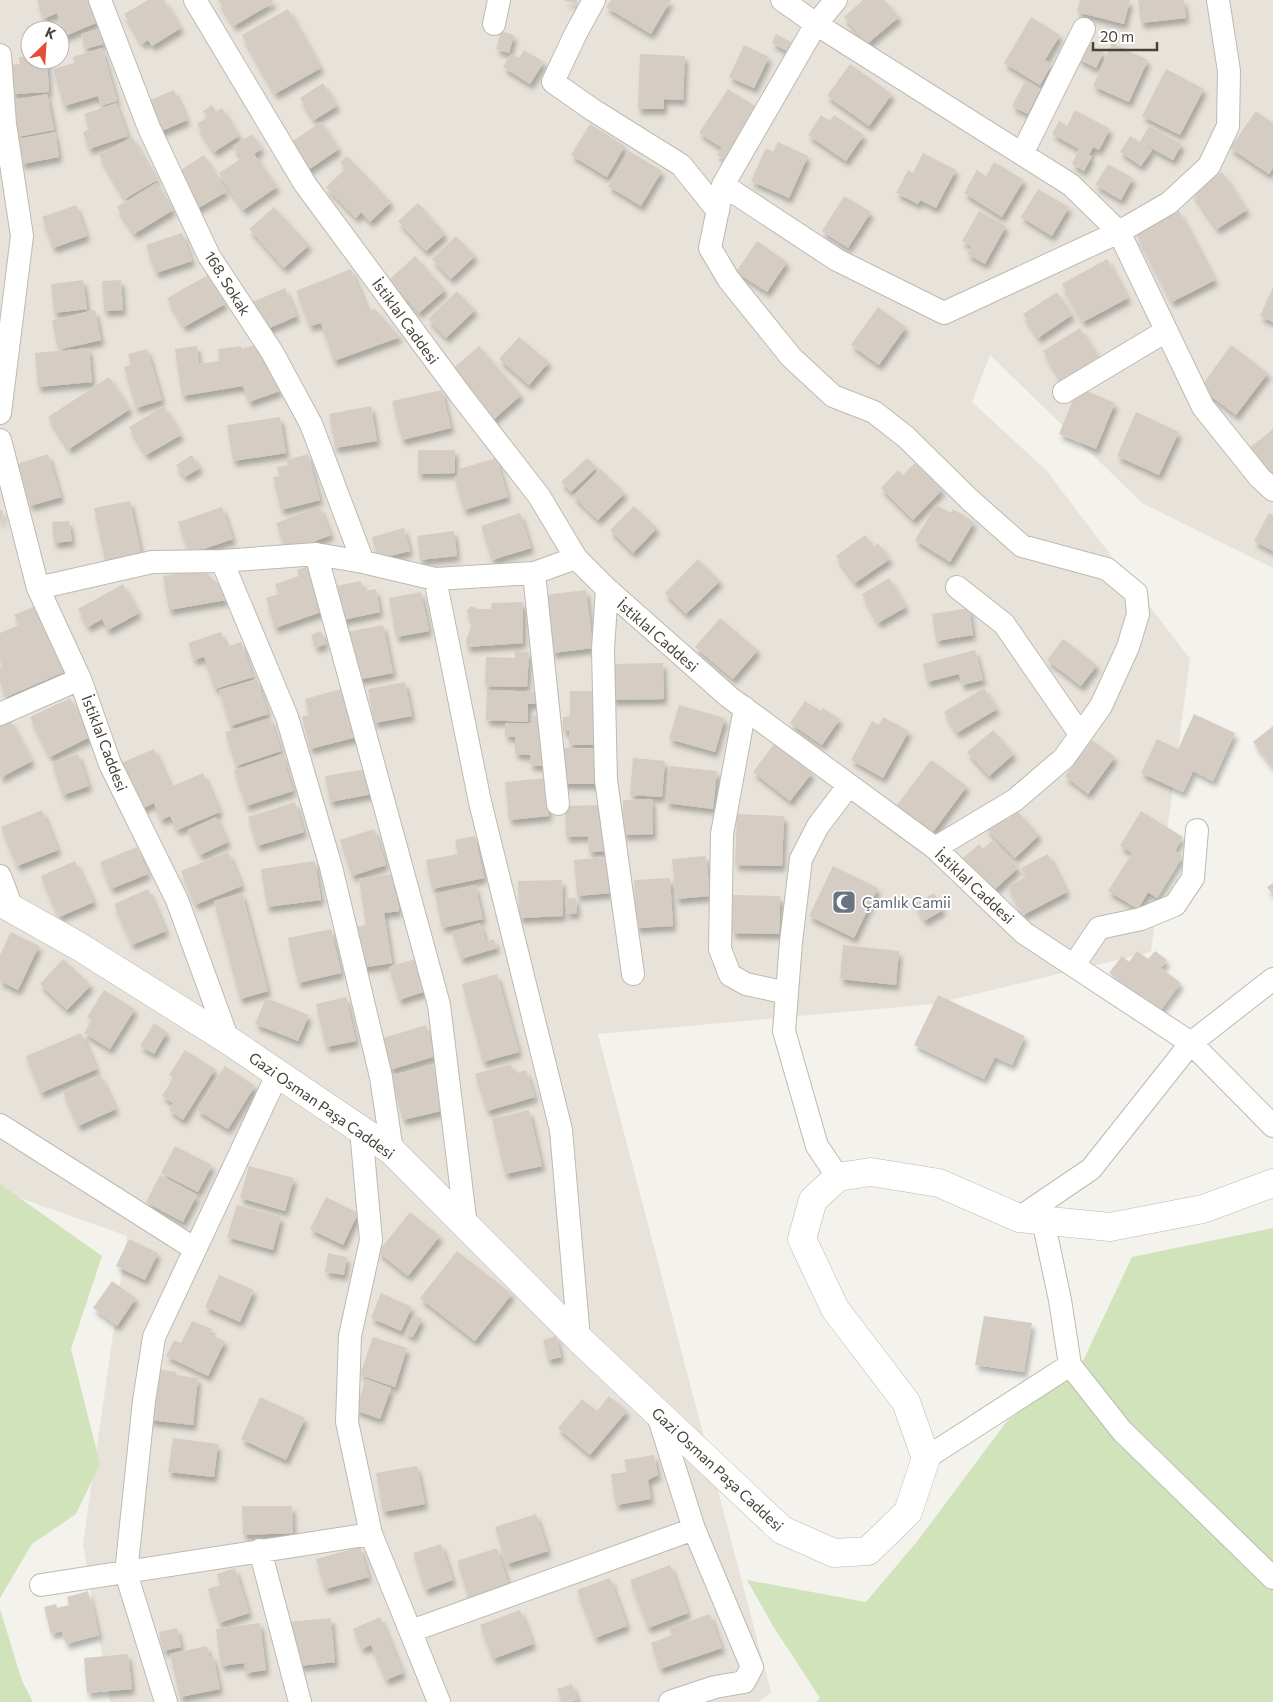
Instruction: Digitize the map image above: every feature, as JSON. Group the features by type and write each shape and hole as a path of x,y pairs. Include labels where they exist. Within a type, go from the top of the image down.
{"street":[{"name":"168. Sokak","path":"100,0 149,128 209,256 272,352 311,424 363,562"},
{"name":"İstiklal Caddesi","path":"195,0 304,184 463,398 539,496 576,558 607,589 729,697 935,848 1024,932 1191,1043 1273,1126"},
{"path":"494,24 499,0"},
{"path":"594,0 553,82 593,110 681,165 718,211"},
{"path":"782,0 816,24 1071,185 1119,232 1203,407 1260,478 1273,490"},
{"path":"836,0 816,24 723,184 710,248 729,280 791,356 833,396 874,412 906,437 970,500 1022,546 1107,569 1136,593 1138,614 1128,647 1101,706 1064,758 1015,800 935,848"},
{"path":"723,184 837,260 944,313 1119,232 1169,202 1209,166 1228,126 1229,71 1218,0"},
{"path":"1022,154 1084,29"},
{"path":"0,55 5,124 22,236 0,413"},
{"path":"1064,392 1166,331"},
{"name":"İstiklal Caddesi","path":"0,440 38,588 80,679 110,764 177,900 228,1040"},
{"path":"316,554 439,1005 466,1226"},
{"path":"38,588 152,562 222,561 316,554 363,562 435,579 534,573 576,558"},
{"path":"222,561 286,718 331,867 381,1077 392,1151"},
{"path":"534,573 558,804"},
{"path":"435,579 480,802 561,1130 579,1339"},
{"path":"957,587 1004,624 1080,734"},
{"path":"607,589 603,649 606,780 633,974"},
{"path":"0,714 80,679"},
{"path":"745,708 722,834 720,949 730,974 746,984 787,993"},
{"path":"838,1177 817,1146 784,1031 791,942 801,859 818,826 849,785"},
{"path":"1074,965 1099,928 1141,919 1175,905 1193,878 1197,830"},
{"path":"0,876 6,905"},
{"name":"Gazi Osman Paşa Caddesi","path":"6,905 80,947 228,1040 392,1151 579,1339 782,1530 834,1553 868,1551 908,1512 926,1458"},
{"path":"1031,1219 1091,1169 1191,1043 1273,979"},
{"path":"166,1702 126,1572 144,1401 154,1337 278,1073"},
{"path":"0,1125 195,1249"},
{"path":"361,1130 371,1240 350,1336 347,1422 371,1534 439,1702"},
{"path":"1070,1365 926,1458 906,1402 835,1309 802,1239 813,1200 838,1177 871,1172 939,1183 1031,1219 1110,1227 1203,1210 1273,1183"},
{"path":"1031,1219 1060,1300 1070,1365 1122,1432 1273,1578"},
{"path":"657,1412 694,1529 752,1668 744,1682 715,1687 670,1702"},
{"path":"411,1631 694,1529"},
{"path":"41,1585 371,1534"},
{"path":"260,1550 300,1702"}],"shaded area":[{"path":"0,0 1273,0 1273,568 1142,503 990,355 972,402 1046,470 1190,659 1151,952 934,1004 598,1034 771,1692 759,1702 110,1702 83,1544 127,1236 0,1191"}],"green space":[{"path":"0,1184 102,1256 71,1349 100,1464 76,1514 32,1544 0,1598"},
{"path":"1273,1228 1273,1702 816,1702 820,1698 773,1626 747,1580 866,1602 919,1539 1007,1421 1081,1365 1132,1257"},
{"path":"0,1609 22,1681 33,1702 0,1702"}],"building":[{"path":"37,0 88,0 98,22 70,34 70,20 59,20 57,13 43,19"},
{"path":"148,0 164,0 181,28 152,46 148,40 142,44 124,14"},
{"path":"218,0 272,0 274,2 234,26"},
{"path":"563,0 577,0 577,4"},
{"path":"611,0 671,0 651,34 606,7"},
{"path":"863,0 884,0 899,17 867,44 844,17"},
{"path":"1080,0 1130,0 1124,24 1077,12"},
{"path":"1138,0 1184,0 1186,18 1141,23"},
{"path":"288,9 321,68 275,94 242,35"},
{"path":"1031,17 1060,35 1045,60 1052,64 1040,85 1004,63"},
{"path":"99,29 103,44 85,49 81,34"},
{"path":"501,31 514,35 509,53 496,49"},
{"path":"776,34 791,42 787,51 772,43"},
{"path":"1085,42 1104,52 1096,68 1077,58"},
{"path":"1112,43 1148,60 1129,102 1093,86"},
{"path":"744,45 769,57 754,88 729,77"},
{"path":"102,48 117,101 101,106 98,96 64,106 53,70 70,70 70,64 74,63 73,57"},
{"path":"524,50 544,62 530,84 503,67 511,54 519,58"},
{"path":"640,54 685,56 683,100 664,99 664,109 638,109"},
{"path":"20,64 20,70 48,70 49,92 12,94 10,65"},
{"path":"850,64 892,94 869,126 827,96"},
{"path":"1166,69 1204,89 1180,135 1142,116"},
{"path":"1025,81 1040,89 1028,114 1012,106"},
{"path":"323,83 337,106 314,120 300,98"},
{"path":"728,89 758,108 725,160 717,155 722,148 699,133"},
{"path":"174,90 187,120 157,133 143,103"},
{"path":"47,94 54,130 17,137 10,101"},
{"path":"116,103 128,136 89,149 83,132 90,129 84,114"},
{"path":"212,105 216,112 222,108 239,136 214,152 197,124 207,118 203,111"},
{"path":"1075,110 1110,129 1099,150 1093,147 1089,155 1092,156 1084,171 1072,164 1079,149 1052,134 1059,121 1067,126"},
{"path":"1256,111 1273,123 1273,168 1269,174 1230,148"},
{"path":"821,115 830,121 834,115 864,135 846,161 808,135"},
{"path":"321,122 339,149 305,172 287,145"},
{"path":"590,124 625,146 607,177 571,155"},
{"path":"1149,126 1182,144 1173,160 1140,142"},
{"path":"55,132 59,157 22,164 17,139"},
{"path":"252,134 262,149 254,154 277,187 243,210 219,173 242,158 233,146"},
{"path":"1130,136 1152,150 1141,166 1120,152"},
{"path":"132,137 157,180 125,199 99,155"},
{"path":"778,142 808,156 789,198 751,181 766,148 773,152"},
{"path":"629,151 662,171 641,206 608,186"},
{"path":"923,153 956,170 936,208 920,200 918,204 896,193 908,170 913,173"},
{"path":"204,155 226,192 195,210 174,174"},
{"path":"347,156 391,202 370,222 361,212 356,218 326,187 346,168 340,162"},
{"path":"994,162 1024,180 1002,217 964,193 977,170 986,176"},
{"path":"1108,164 1133,178 1121,200 1095,185"},
{"path":"1222,172 1247,210 1217,229 1192,192"},
{"path":"156,183 173,210 134,234 117,207"},
{"path":"1038,189 1069,207 1052,236 1021,217"},
{"path":"844,196 871,212 848,248 822,231"},
{"path":"418,203 445,234 426,251 398,221"},
{"path":"76,205 87,236 53,248 42,217"},
{"path":"274,207 309,245 284,268 249,229"},
{"path":"979,211 1006,226 985,264 967,254 971,246 962,241"},
{"path":"1179,211 1215,280 1172,302 1136,234"},
{"path":"182,233 192,261 156,273 146,245"},
{"path":"456,236 475,256 451,279 432,259"},
{"path":"757,241 787,262 767,292 736,272"},
{"path":"415,256 445,290 419,313 389,280"},
{"path":"1107,259 1128,298 1083,322 1062,284"},
{"path":"351,269 368,311 375,309 400,337 334,361 321,323 310,326 296,291"},
{"path":"208,275 225,304 184,327 167,298"},
{"path":"83,280 87,309 54,313 51,284"},
{"path":"121,280 123,310 104,311 102,281"},
{"path":"1273,287 1273,322 1260,316"},
{"path":"285,288 297,316 263,331 250,303"},
{"path":"457,291 475,310 446,338 428,319"},
{"path":"1057,292 1072,315 1038,338 1023,314"},
{"path":"878,307 906,327 879,365 851,345"},
{"path":"95,310 101,340 58,350 52,320"},
{"path":"1080,328 1103,364 1066,388 1043,351"},
{"path":"519,337 549,362 529,385 499,359"},
{"path":"255,345 280,391 249,402 243,386 182,396 175,349 197,346 199,364 219,361 218,349 241,346 241,349"},
{"path":"1231,345 1268,373 1236,415 1200,388"},
{"path":"479,346 521,395 492,421 449,372"},
{"path":"89,348 92,382 38,387 35,353"},
{"path":"147,349 162,400 136,408 124,367 131,365 128,354"},
{"path":"109,377 130,409 69,449 48,417"},
{"path":"1078,387 1115,403 1096,449 1059,434"},
{"path":"442,390 451,428 402,440 392,401"},
{"path":"164,406 181,435 146,455 129,427"},
{"path":"371,406 377,441 335,448 329,414"},
{"path":"1136,412 1179,432 1159,475 1117,456"},
{"path":"280,417 286,453 233,461 227,425"},
{"path":"1273,429 1273,480 1248,449"},
{"path":"418,450 455,450 455,473 418,474"},
{"path":"48,454 61,497 30,506 17,464"},
{"path":"308,454 320,500 281,510 273,477 280,476 277,467 288,465 286,460"},
{"path":"192,455 200,468 185,477 176,465"},
{"path":"496,458 508,497 464,510 454,477 460,475 459,469"},
{"path":"587,458 597,467 571,492 561,482"},
{"path":"915,463 942,490 913,520 881,488 898,470 903,475"},
{"path":"600,469 625,493 598,520 573,496"},
{"path":"130,501 141,553 105,560 94,508"},
{"path":"936,505 951,513 953,509 974,522 950,562 915,540"},
{"path":"319,506 331,535 287,552 276,523"},
{"path":"634,506 657,528 633,553 610,530"},
{"path":"222,507 233,539 189,554 178,522"},
{"path":"0,510 3,511 1,523 0,523"},
{"path":"520,513 531,548 492,560 481,526"},
{"path":"1269,513 1273,515 1273,551 1254,541"},
{"path":"69,521 72,541 54,543 52,522"},
{"path":"404,528 410,551 378,559 372,537"},
{"path":"454,531 457,556 420,560 417,536"},
{"path":"865,535 874,547 878,543 890,559 855,583 836,556"},
{"path":"698,559 720,581 686,614 665,593"},
{"path":"309,566 324,611 275,628 266,598 279,594 275,584 299,576 297,570"},
{"path":"202,569 219,585 226,600 169,610 163,576"},
{"path":"889,578 906,607 878,623 862,594"},
{"path":"361,581 363,591 376,589 380,612 338,621 331,587"},
{"path":"123,584 139,613 108,630 102,619 88,627 78,609"},
{"path":"586,590 593,648 552,653 544,595"},
{"path":"421,592 429,631 396,637 389,598"},
{"path":"523,602 523,643 467,647 466,640 471,627 471,619 466,611 471,606 479,609 491,609 492,603"},
{"path":"35,606 64,672 6,697 0,682 0,668 3,667 0,661 0,633 19,625 14,615"},
{"path":"969,608 973,635 936,641 932,614"},
{"path":"720,618 758,650 733,679 695,647"},
{"path":"383,625 393,673 356,680 346,632"},
{"path":"321,631 326,644 316,648 311,635"},
{"path":"221,632 226,647 241,642 253,677 215,689 204,657 194,660 188,643"},
{"path":"1063,639 1097,665 1081,686 1047,660"},
{"path":"975,650 983,680 962,685 959,674 927,682 923,664"},
{"path":"515,651 529,652 527,687 485,686 486,657 515,658"},
{"path":"663,663 664,699 611,700 611,664"},
{"path":"257,679 268,714 230,726 219,690"},
{"path":"405,682 412,716 374,723 368,689"},
{"path":"344,688 357,737 310,749 302,716 309,715 305,699"},
{"path":"984,688 997,709 957,733 944,712"},
{"path":"487,690 540,692 540,704 528,704 528,722 486,720"},
{"path":"570,691 598,691 599,745 569,745 569,731 563,731 563,717 570,716"},
{"path":"70,698 90,737 50,757 30,717"},
{"path":"805,701 821,711 823,708 840,719 822,745 790,723"},
{"path":"679,705 725,718 715,752 669,739"},
{"path":"1194,714 1235,733 1213,781 1193,771 1183,792 1141,773 1157,739 1178,749"},
{"path":"533,715 545,716 544,766 530,765 530,755 515,754 515,737 505,736 505,723 533,724"},
{"path":"883,717 909,731 883,778 851,760 872,721 879,725"},
{"path":"270,718 281,751 236,766 225,732"},
{"path":"9,719 32,761 0,778 0,724"},
{"path":"1273,726 1273,768 1253,742"},
{"path":"993,730 1014,754 989,776 967,752"},
{"path":"1092,740 1115,757 1088,794 1065,776"},
{"path":"774,744 812,773 790,801 753,772"},
{"path":"561,748 597,748 597,784 561,784"},
{"path":"154,749 171,787 203,773 220,812 177,830 170,816 161,820 154,803 141,809 121,763"},
{"path":"78,754 89,786 63,795 52,763"},
{"path":"282,754 293,791 246,806 234,770"},
{"path":"633,758 665,761 662,797 630,795"},
{"path":"931,760 967,786 933,832 897,805"},
{"path":"670,766 717,771 713,809 666,803"},
{"path":"367,769 372,794 330,802 325,776"},
{"path":"545,778 549,816 509,820 505,782"},
{"path":"652,799 653,834 623,835 623,800"},
{"path":"295,802 304,832 257,846 248,817"},
{"path":"603,805 605,851 589,852 588,836 566,837 565,806"},
{"path":"42,810 58,850 17,866 1,827"},
{"path":"1017,811 1039,835 1015,858 986,828 1002,814 1008,820"},
{"path":"1141,811 1183,837 1175,851 1183,856 1157,898 1148,892 1138,909 1108,891 1132,853 1120,846"},
{"path":"737,814 784,816 782,866 735,865"},
{"path":"216,817 228,842 200,855 188,830"},
{"path":"374,829 386,865 352,876 340,840"},
{"path":"475,836 484,878 432,889 426,860 458,854 455,840"},
{"path":"993,840 1018,868 991,893 961,860 979,844 983,849"},
{"path":"137,847 148,874 111,889 100,862"},
{"path":"228,852 242,886 195,905 181,871"},
{"path":"1048,854 1067,892 1023,915 1008,886 1026,877 1021,868"},
{"path":"706,856 710,896 676,899 672,859"},
{"path":"607,857 610,893 577,896 574,860"},
{"path":"75,861 94,902 59,917 41,876"},
{"path":"315,861 321,900 267,907 261,869"},
{"name":"Çamlık Camii","path":"833,866 878,888 854,938 809,916"},
{"path":"393,874 399,911 384,913 392,963 361,968 354,927 366,925 359,879"},
{"path":"670,878 673,926 636,928 634,880"},
{"path":"562,880 563,916 519,918 518,881"},
{"path":"1273,883 1273,895 1267,887"},
{"path":"475,885 483,919 442,928 435,894"},
{"path":"148,889 166,931 132,945 114,904"},
{"path":"242,893 268,991 240,999 214,901"},
{"path":"934,893 943,910 924,921 915,904"},
{"path":"732,895 780,896 779,934 732,933"},
{"path":"576,898 577,913 567,914 565,899"},
{"path":"480,923 486,942 494,939 497,948 461,959 452,932"},
{"path":"331,929 341,973 298,983 288,938"},
{"path":"11,932 39,946 18,990 0,981 0,955"},
{"path":"843,945 899,951 896,985 840,979"},
{"path":"1137,951 1148,959 1155,951 1167,960 1161,968 1181,983 1160,1011 1109,973 1122,956 1129,962"},
{"path":"63,959 91,985 67,1010 40,984"},
{"path":"415,959 426,991 399,1000 389,967"},
{"path":"497,974 519,1052 483,1062 462,984"},
{"path":"104,990 135,1009 110,1049 84,1033 92,1020 87,1017"},
{"path":"938,995 1025,1036 1012,1065 995,1057 984,1079 914,1045"},
{"path":"346,997 356,1041 326,1047 316,1004"},
{"path":"266,998 309,1015 298,1041 255,1024"},
{"path":"154,1023 167,1032 154,1054 140,1046"},
{"path":"426,1025 436,1056 390,1070 380,1039"},
{"path":"81,1033 97,1069 41,1093 26,1056"},
{"path":"185,1050 215,1069 183,1120 169,1110 173,1103 162,1096 173,1078 169,1075"},
{"path":"511,1064 514,1074 526,1070 535,1097 487,1111 475,1074"},
{"path":"433,1065 445,1110 403,1120 391,1076"},
{"path":"225,1066 255,1086 228,1129 197,1110"},
{"path":"100,1075 116,1109 78,1126 63,1092"},
{"path":"529,1110 542,1166 505,1174 492,1119"},
{"path":"175,1146 212,1165 198,1192 161,1173"},
{"path":"249,1166 294,1178 285,1211 240,1198"},
{"path":"160,1175 197,1195 183,1222 146,1202"},
{"path":"326,1197 358,1213 343,1245 310,1229"},
{"path":"237,1205 281,1217 273,1250 227,1237"},
{"path":"410,1212 440,1236 408,1276 378,1252"},
{"path":"129,1239 158,1253 145,1280 116,1266"},
{"path":"457,1251 512,1294 475,1341 420,1298"},
{"path":"328,1253 347,1257 344,1275 325,1272"},
{"path":"219,1275 254,1290 240,1322 205,1307"},
{"path":"112,1281 136,1298 117,1326 93,1308"},
{"path":"381,1293 412,1307 401,1331 371,1318"},
{"path":"414,1315 422,1319 413,1337 405,1333"},
{"path":"984,1316 1032,1323 1024,1372 975,1365"},
{"path":"192,1321 212,1329 209,1334 225,1341 208,1376 166,1356 174,1340 181,1343"},
{"path":"556,1336 561,1357 548,1360 543,1340"},
{"path":"373,1337 407,1348 395,1387 360,1375"},
{"path":"155,1369 176,1372 176,1375 198,1378 193,1425 149,1420"},
{"path":"366,1379 391,1388 380,1419 355,1410"},
{"path":"609,1396 627,1411 590,1455 558,1428 582,1399 597,1411"},
{"path":"260,1397 305,1418 286,1460 241,1439"},
{"path":"173,1438 218,1444 214,1477 168,1472"},
{"path":"654,1455 658,1475 648,1480 651,1499 616,1505 611,1474 627,1472 624,1460"},
{"path":"417,1466 425,1504 383,1512 376,1473"},
{"path":"242,1506 292,1506 293,1533 243,1535"},
{"path":"536,1514 548,1551 507,1564 495,1527"},
{"path":"441,1544 453,1580 425,1590 413,1553"},
{"path":"360,1547 369,1577 325,1589 316,1559"},
{"path":"497,1548 509,1586 469,1599 457,1561"},
{"path":"670,1565 688,1613 648,1628 630,1580"},
{"path":"235,1568 249,1613 219,1623 208,1589 220,1585 217,1574"},
{"path":"610,1578 627,1626 595,1638 577,1590"},
{"path":"88,1591 99,1635 66,1644 62,1631 51,1634 44,1607 56,1604 57,1608 69,1605 67,1597"},
{"path":"520,1610 533,1644 493,1659 480,1625"},
{"path":"710,1614 722,1648 660,1669 651,1643 672,1635 669,1628"},
{"path":"380,1617 403,1673 386,1680 371,1645 362,1649 353,1629"},
{"path":"331,1618 335,1662 299,1666 287,1622"},
{"path":"260,1623 266,1670 246,1673 244,1663 221,1666 216,1629"},
{"path":"177,1628 181,1647 163,1651 159,1632"},
{"path":"207,1646 209,1657 213,1656 220,1689 180,1697 170,1654"},
{"path":"128,1654 132,1689 87,1693 84,1658"},
{"path":"572,1684 578,1700 562,1702 557,1689"}],"place":[{"name":"Çamlık Camii","path":"844,902"}]}
